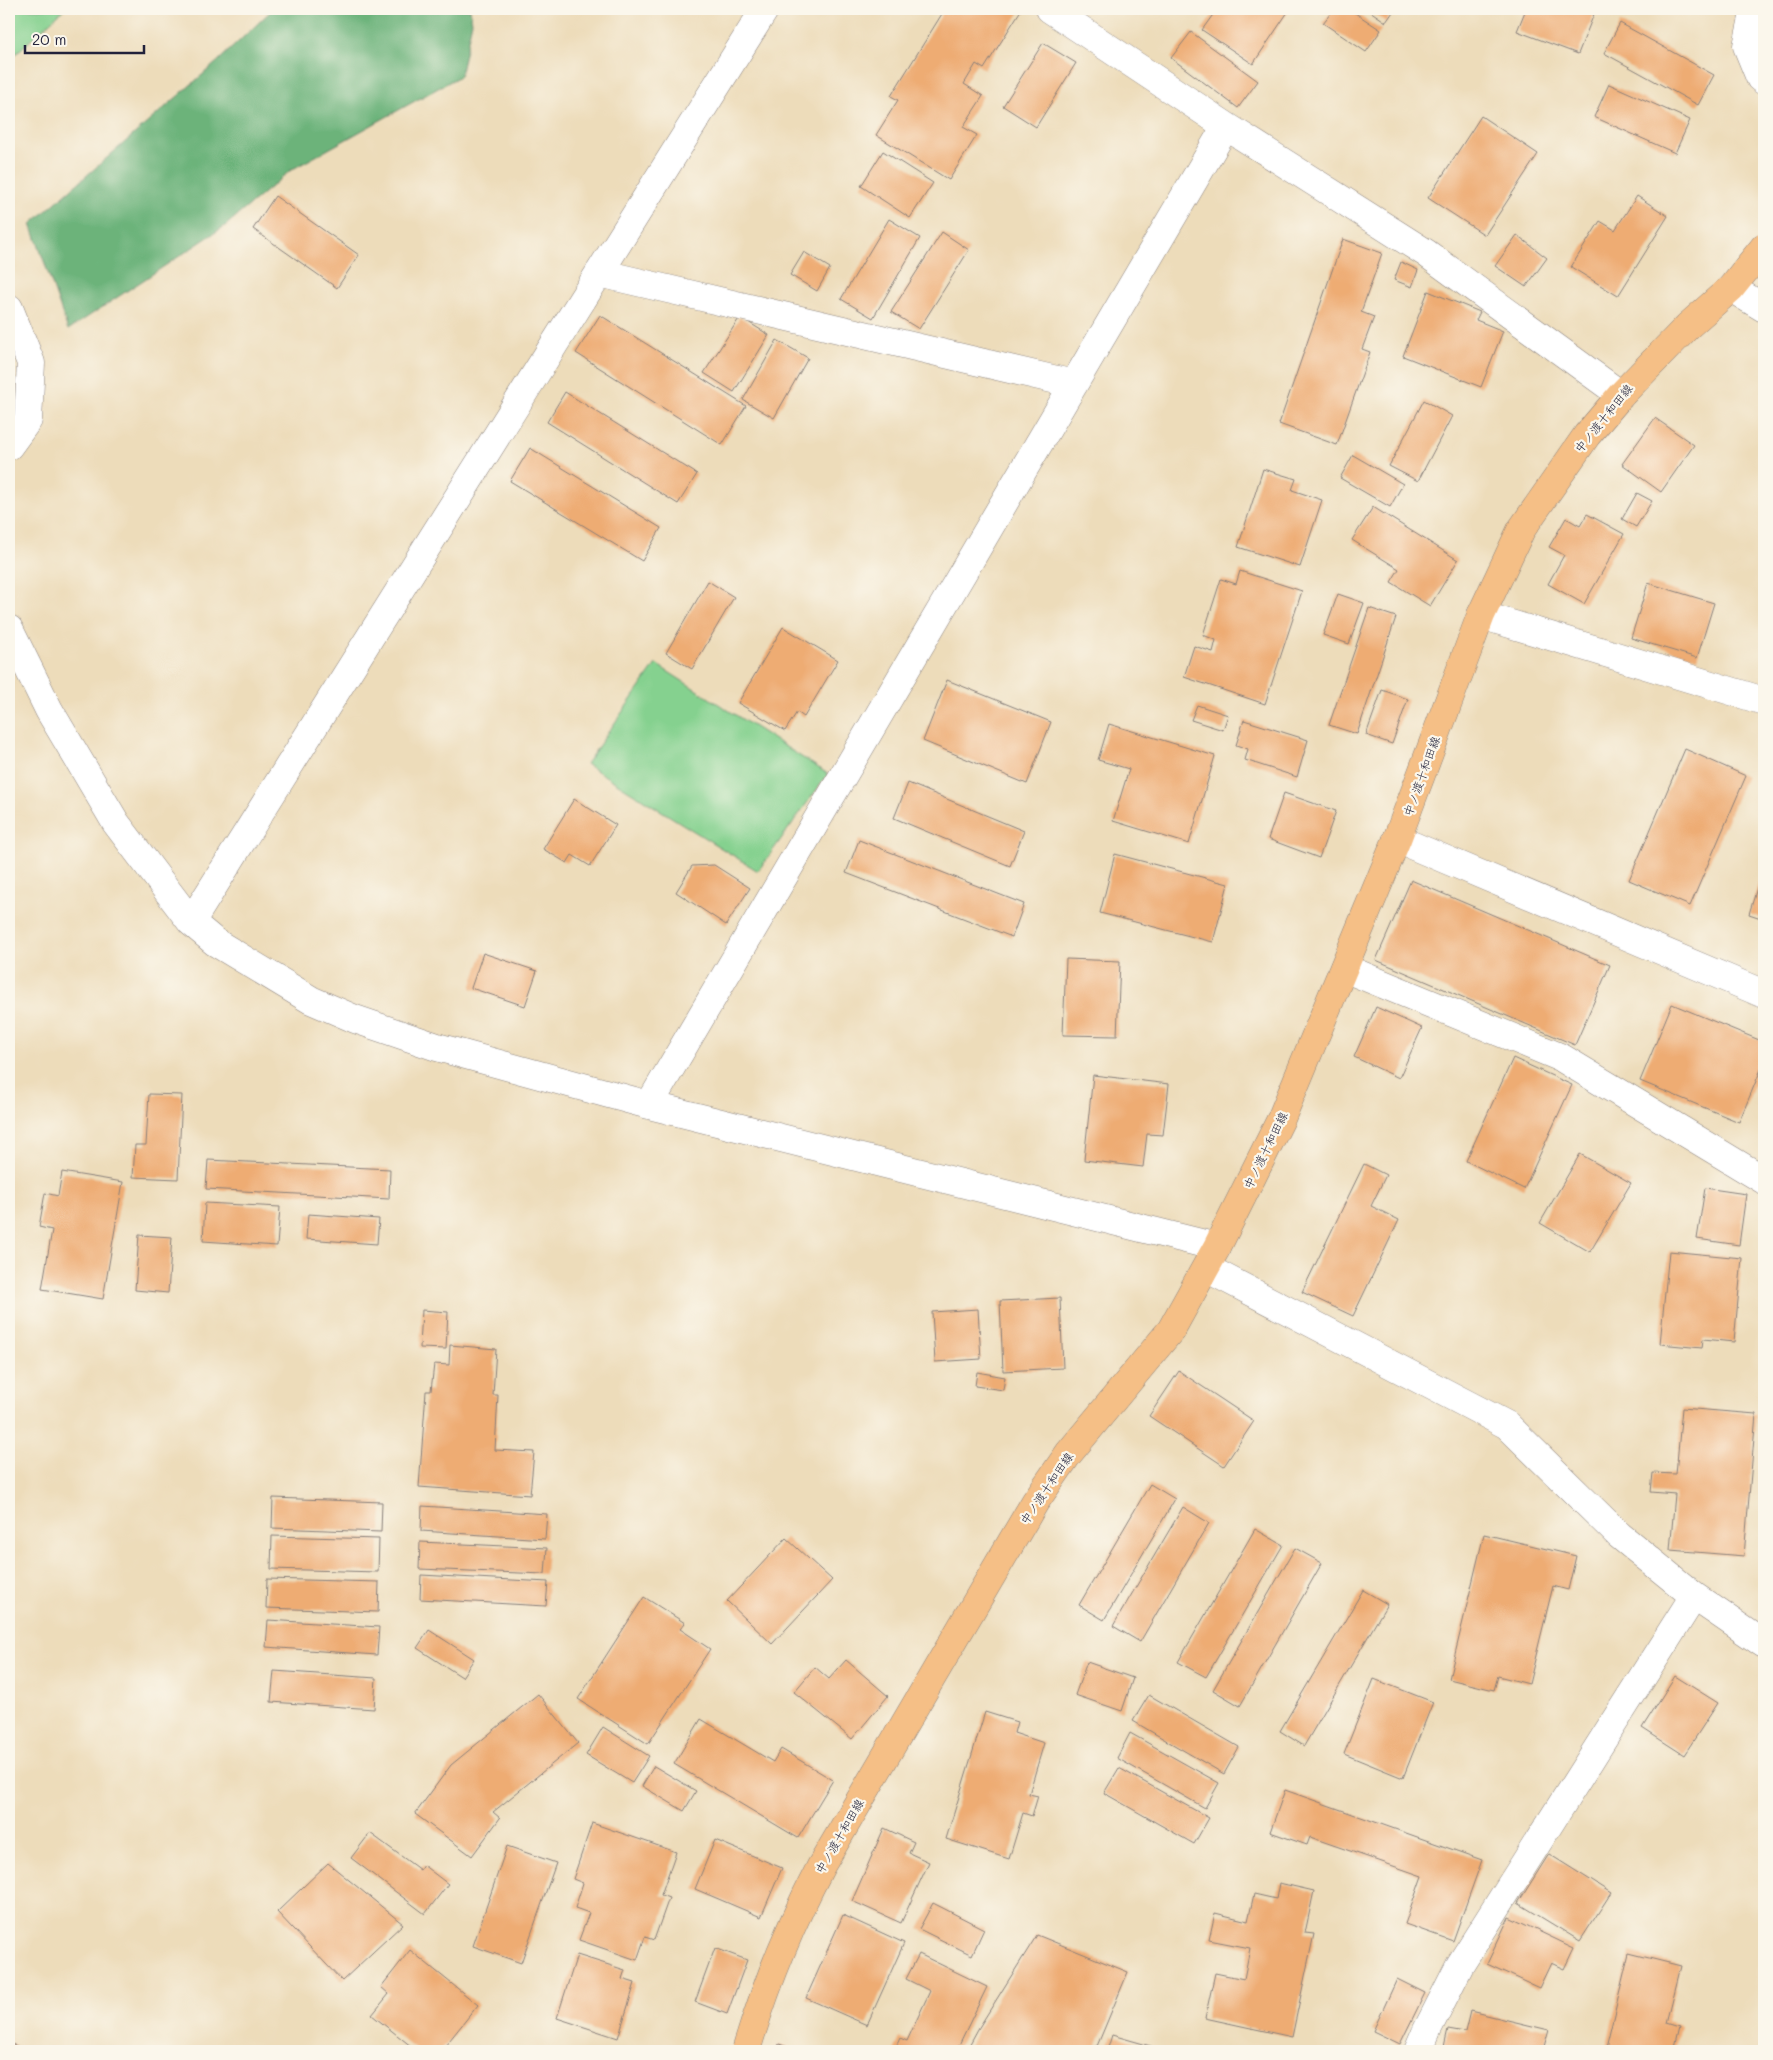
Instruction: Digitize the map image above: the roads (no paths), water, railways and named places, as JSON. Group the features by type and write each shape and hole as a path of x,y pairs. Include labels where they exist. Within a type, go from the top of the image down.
{"main road":[{"name":"中ノ渡十和田線","path":"746,2051 757,2014 795,1917 821,1866 1030,1510 1070,1453 1171,1330 1212,1257 1281,1119 1397,839 1481,615 1521,530 1587,435 1621,394 1688,326 1731,288 1764,247"}],"street":[{"path":"191,922 766,9"},
{"path":"1050,9 1226,126 1426,253 1621,394"},
{"path":"1755,9 1747,46 1760,78 1764,81"},
{"path":"649,1105 1226,126"},
{"path":"599,273 1074,384"},
{"path":"1731,288 1764,308"},
{"path":"9,308 31,363 28,420 9,446"},
{"path":"1481,615 1764,701"},
{"path":"9,629 49,710 116,823 191,922 215,942 311,1000 355,1019 437,1047 1212,1257 1507,1425 1619,1536 1694,1596 1764,1644"},
{"path":"1397,839 1764,994"},
{"path":"1344,968 1562,1058 1764,1180"},
{"path":"1418,2051 1426,2030 1460,1965 1694,1596"}]}
